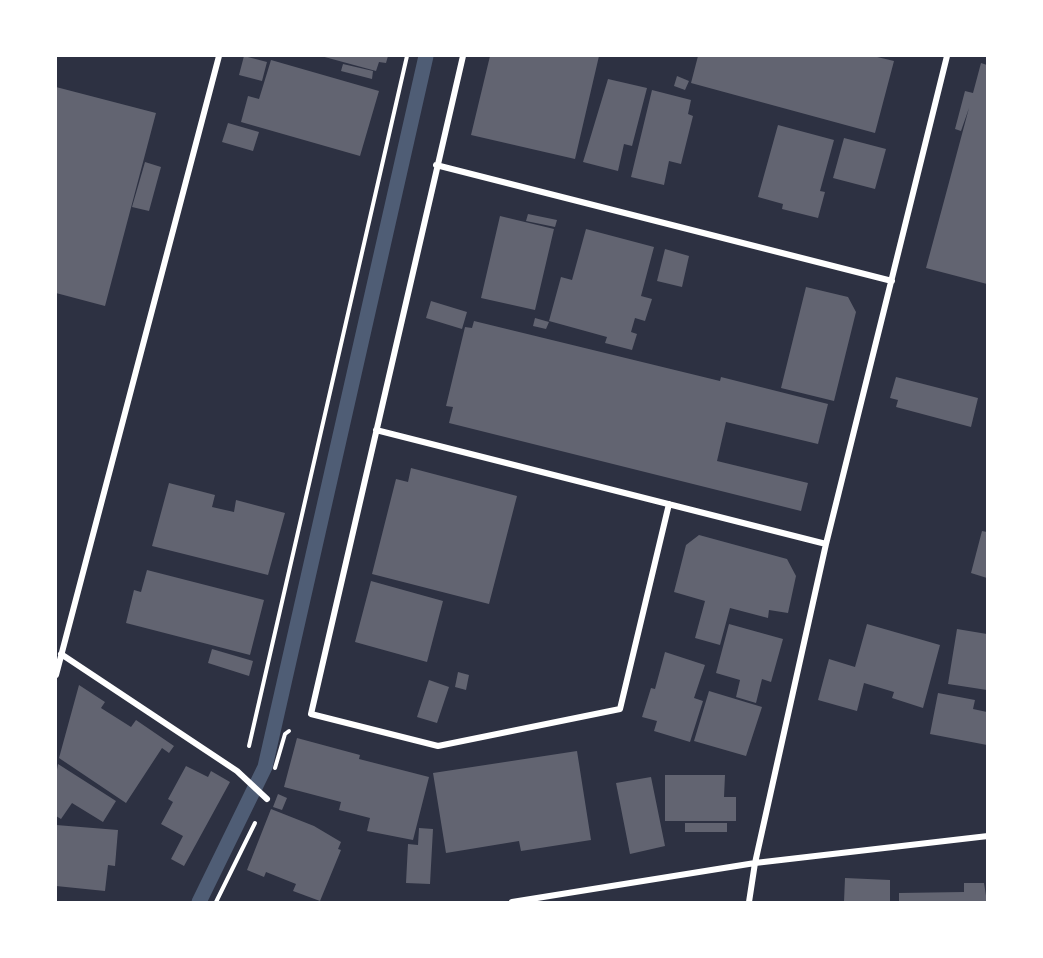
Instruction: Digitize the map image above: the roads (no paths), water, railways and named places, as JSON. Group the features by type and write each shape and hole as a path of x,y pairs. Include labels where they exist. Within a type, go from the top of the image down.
{"street":[{"path":"56,675 219,56"},
{"path":"463,56 311,714 438,746 620,709 669,504"},
{"path":"749,903 755,863 826,544 947,56"},
{"path":"436,165 892,281"},
{"path":"376,430 826,544"},
{"path":"61,654 238,772 265,798"},
{"path":"512,903 755,863 987,836"}],"waterway":[{"path":"199,902 265,767 426,56"}]}
